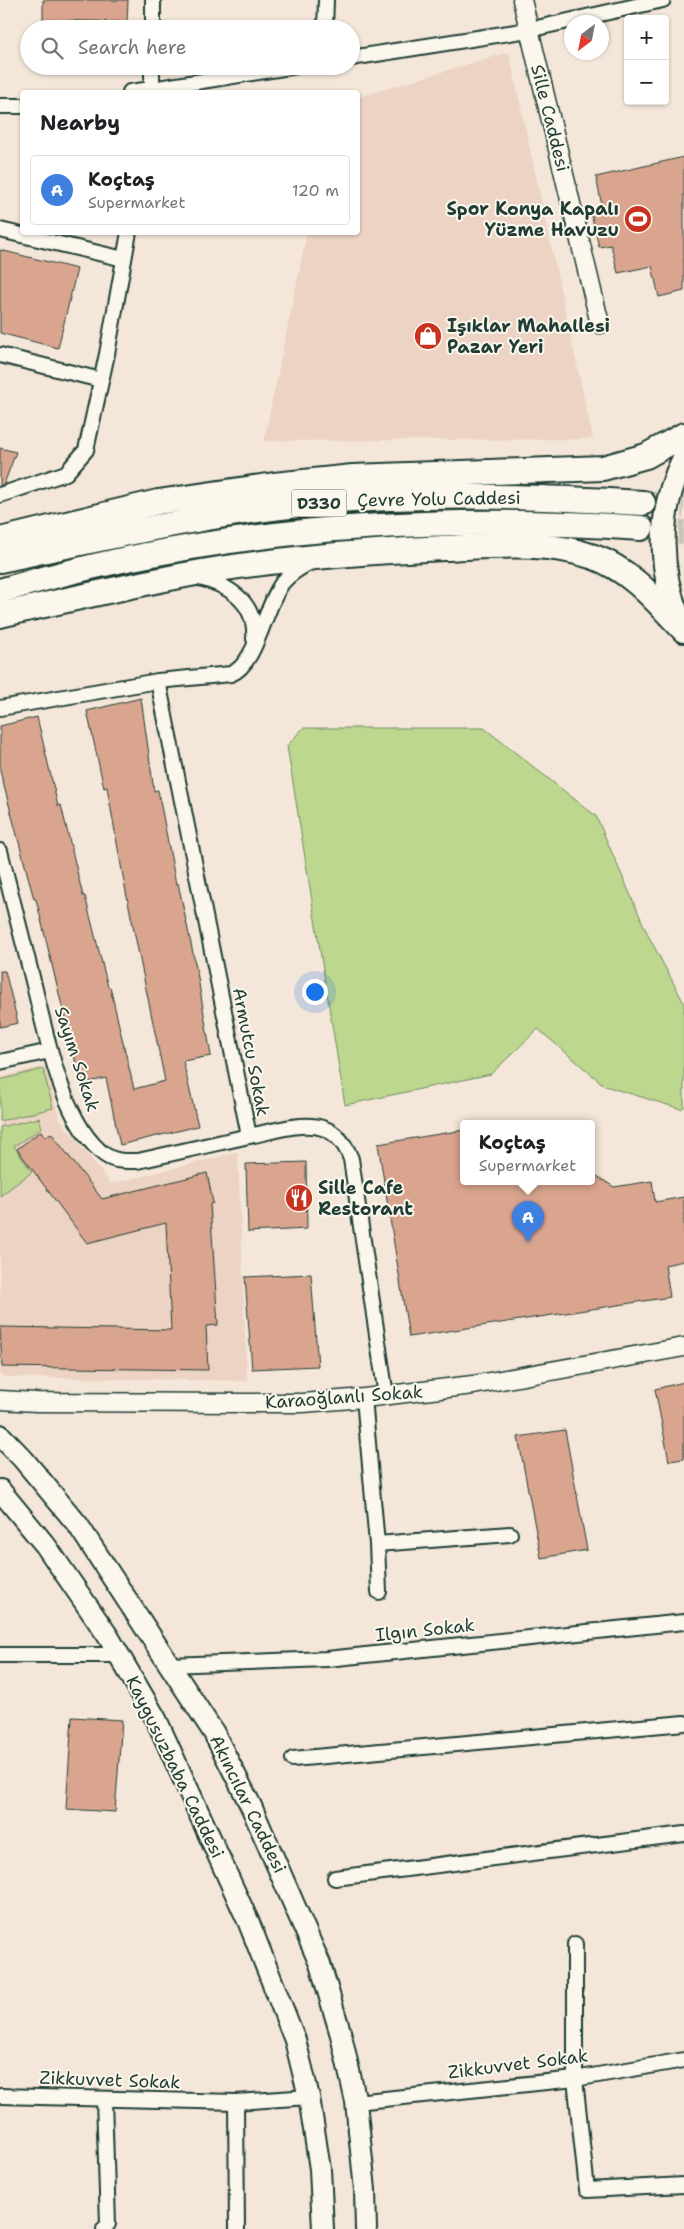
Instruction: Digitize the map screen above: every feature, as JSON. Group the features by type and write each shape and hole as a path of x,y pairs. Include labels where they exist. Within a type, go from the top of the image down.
{"highway":[{"path":"0,540 158,502 274,485 353,477 603,468 646,456 684,436"},
{"name":"Çevre Yolu Caddesi","path":"0,560 182,522 317,503 460,496 643,503"},
{"name":"Çevre Yolu Caddesi","path":"0,591 142,555 274,535 394,525 458,523 527,522 641,528"},
{"path":"0,614 186,575 325,556 380,551 537,546 569,549 596,558 625,574 650,595 684,630"}],"main road":[{"path":"684,458 671,490 663,538 668,585 684,630"},
{"name":"Akıncılar Caddesi","path":"0,1435 24,1459 78,1526 214,1733 251,1806 289,1889 320,1964 341,2035 356,2102 365,2190 366,2229"},
{"name":"Kaygusuzbaba Caddesi","path":"0,1490 46,1546 118,1655 156,1719 249,1923 295,2040 309,2097"},
{"path":"309,2097 320,2169 323,2229"}],"street":[{"path":"153,0 153,20"},
{"path":"325,20 326,0"},
{"name":"Sille Caddesi","path":"522,0 600,324"},
{"path":"360,57 528,30 663,0"},
{"path":"152,75 152,90"},
{"path":"158,90 244,75"},
{"path":"0,106 20,106"},
{"path":"0,230 20,235"},
{"path":"21,235 124,259"},
{"path":"0,495 66,473 86,450 128,235"},
{"path":"0,355 101,380"},
{"path":"0,708 158,681 231,674 238,671 248,659 270,603 283,582 298,569 325,556"},
{"path":"186,575 220,585 234,592 244,601 253,620 253,645"},
{"name":"Armutcu Sokak","path":"158,681 249,1136 310,1125 323,1126 336,1135 346,1146 351,1159 386,1396"},
{"name":"Sayım Sokak","path":"0,851 50,1051 69,1106 80,1127 105,1155 119,1161 138,1161 249,1136"},
{"path":"0,1062 50,1051"},
{"name":"Karaoğlanlı Sokak","path":"0,1400 260,1403 364,1398 472,1385 684,1347"},
{"path":"364,1398 379,1592"},
{"path":"376,1544 510,1534"},
{"name":"Ilgın Sokak","path":"169,1665 327,1659 684,1622"},
{"path":"0,1655 118,1655"},
{"path":"294,1759 684,1723"},
{"path":"335,1878 684,1834"},
{"path":"575,1944 575,2079 587,2190 684,2185"},
{"name":"Zikkuvvet Sokak","path":"356,2102 575,2079 684,2060"},
{"name":"Zikkuvvet Sokak","path":"0,2096 236,2102 309,2097"},
{"path":"104,2099 108,2224 104,2229"},
{"path":"236,2102 237,2229"}],"shaded area":[{"name":"Işıklar Mahallesi Pazar Yeri","path":"509,52 593,439 264,441 307,235 360,235 360,96"},
{"path":"45,1066 60,1119 111,1184 238,1152 247,1381 5,1377 0,1375 0,1077"}],"green space":[{"path":"303,728 484,728 596,816 648,935 684,1003 684,1107 681,1109 605,1086 538,1029 491,1074 345,1105 287,746"},
{"path":"43,1069 53,1108 0,1121 0,1080"},
{"path":"39,1118 42,1128 14,1146 32,1172 0,1196 0,1127"}],"building":[{"path":"43,0 128,0 127,20 43,20"},
{"name":"Spor Konya Kapalı Yüzme Havuzu","path":"684,157 684,291 659,297 652,266 618,273 611,245 599,247 590,209 602,206 596,177"},
{"path":"0,250 77,269 58,348 0,333"},
{"path":"0,448 16,452 4,484 0,486"},
{"path":"141,698 154,791 158,790 176,884 178,883 197,972 211,1056 183,1061 198,1126 120,1145 106,1078 81,1084 36,899 34,899 0,771 0,726 37,717 58,806 61,805 83,896 85,896 108,987 110,987 134,1089 165,1081 124,882 107,787 104,788 87,711"},
{"path":"0,971 5,971 18,1023 0,1027"},
{"path":"41,1131 45,1137 51,1133 102,1199 207,1173 213,1203 210,1204 218,1325 206,1326 208,1370 2,1367 0,1327 171,1330 166,1223 87,1243 17,1149"},
{"path":"460,1131 460,1185 595,1185 595,1175 614,1187 652,1181 655,1202 684,1197 684,1261 665,1265 670,1297 409,1337 378,1144"},
{"path":"306,1162 307,1229 248,1232 246,1164"},
{"path":"311,1274 318,1366 252,1369 245,1277"},
{"path":"684,1382 684,1459 669,1461 655,1389"},
{"path":"565,1430 587,1550 541,1558 518,1437"},
{"path":"72,1717 122,1720 115,1812 66,1809"}],"tunnel":[{"path":"646,503 684,506"},
{"path":"643,528 684,532"}],"place":[{"name":"Spor Konya Kapalı Yüzme Havuzu","path":"638,219"},
{"name":"Işıklar Mahallesi Pazar Yeri","path":"428,336"},
{"name":"Sille Cafe Restorant","path":"299,1198"},
{"name":"Koçtaş","path":"528,1242"}]}
